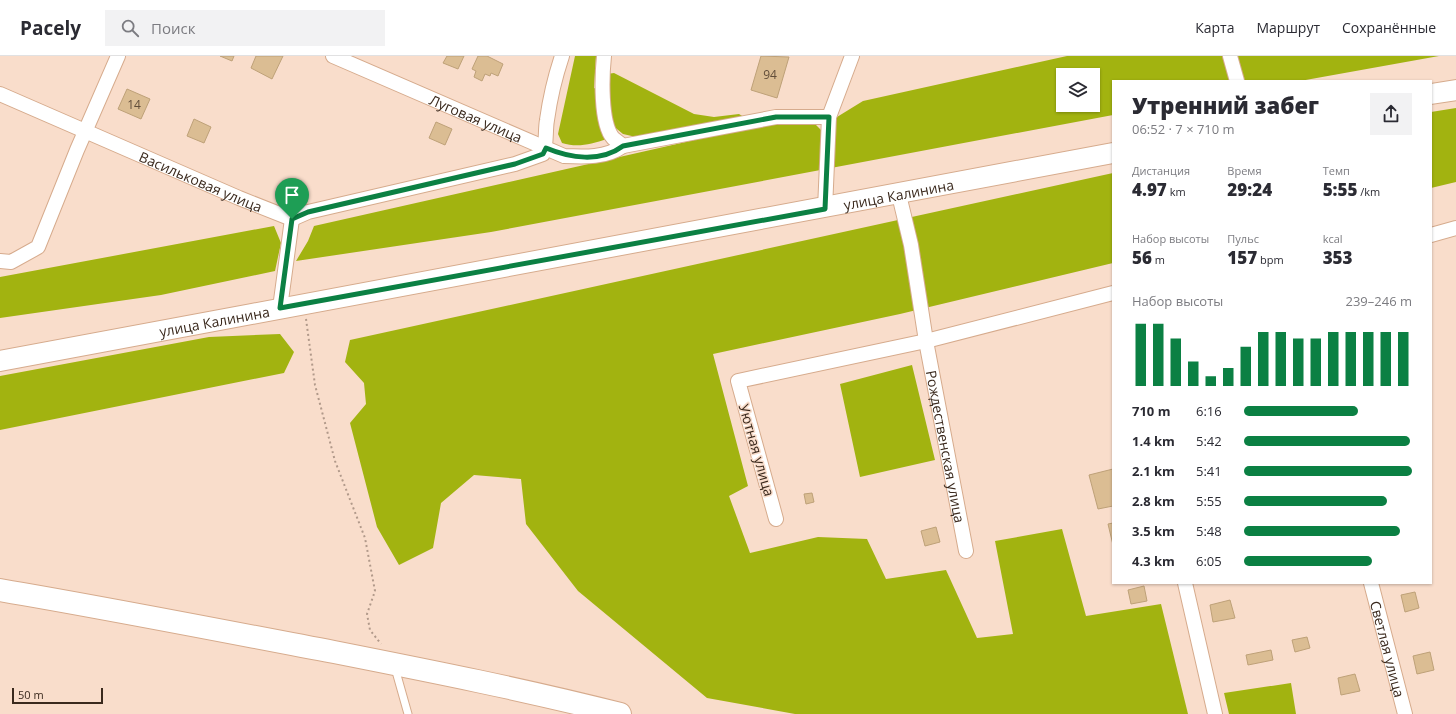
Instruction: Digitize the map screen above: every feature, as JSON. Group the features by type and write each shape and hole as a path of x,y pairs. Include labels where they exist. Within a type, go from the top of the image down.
{"main road":[{"path":"1432,94 1456,90"},
{"name":"улица Калинина","path":"0,360 825,209 1112,153"},
{"path":"0,590 139,614 394,664 573,702 620,714"}],"street":[{"path":"0,261 11,262 38,247 85,131 118,56"},
{"name":"Луговая улица","path":"333,56 564,156 586,158 614,152 623,146 776,117 829,117"},
{"path":"280,308 292,219 308,212 515,164 543,154 546,148 545,133 551,91 562,56"},
{"path":"604,56 602,76 604,113 612,137 623,146"},
{"path":"825,209 829,117 852,56"},
{"path":"1230,56 1237,80"},
{"name":"Васильковая улица","path":"0,94 239,198 292,219"},
{"name":"Рождественская улица","path":"899,195 911,245 926,341 966,551"},
{"path":"1432,235 1456,228"},
{"path":"926,341 1112,293"},
{"name":"Уютная улица","path":"776,519 738,381 926,341"},
{"path":"1185,584 1215,714"},
{"name":"Светлая улица","path":"1371,584 1405,714"}],"lane":[{"path":"394,664 408,714"}],"path":[{"path":"304,304 315,385 335,461 365,538 374,592 367,614 370,630 394,664"}],"green space":[{"path":"575,56 596,56 594,88 599,90 607,139 590,144 574,145 562,143 558,134"},
{"path":"1067,56 1439,56 1306,80 1112,80 1112,115 491,232 296,261 308,241 314,226 774,122 813,122 821,130 837,117 863,101"},
{"path":"614,73 694,114 714,117 739,114 744,117 636,137 623,134 612,125 607,74"},
{"path":"1456,108 1456,182 1432,188 1432,112"},
{"path":"1112,173 1112,263 900,314 713,354 748,486 729,496 750,553 818,537 867,539 886,579 946,570 977,638 1013,634 995,541 1062,529 1086,616 1161,604 1188,714 795,714 707,698 578,591 526,524 521,479 474,475 441,503 433,548 399,565 377,527 350,423 366,404 364,383 345,362 350,340"},
{"path":"274,226 281,243 275,271 161,295 0,318 0,277"},
{"path":"280,334 294,352 284,373 0,430 0,376 209,337"},
{"path":"912,365 935,460 860,477 840,384"},
{"path":"1291,683 1296,714 1229,714 1224,693"}],"building":[{"path":"220,56 234,56 232,61"},
{"path":"256,56 283,56 272,79 251,68"},
{"path":"447,56 464,56 458,69 443,63"},
{"path":"478,56 487,56 503,64 498,76 491,73 490,76 485,74 482,81 474,77 476,71 472,69"},
{"path":"761,56 789,57 777,98 751,90"},
{"path":"127,89 150,99 141,119 118,109"},
{"path":"194,119 211,127 204,143 187,136"},
{"path":"436,122 452,129 445,145 429,138"},
{"path":"1112,469 1112,506 1098,509 1089,475"},
{"path":"812,493 814,502 806,504 804,494"},
{"path":"1112,523 1112,541 1108,524"},
{"path":"936,527 940,542 925,546 921,531"},
{"path":"1144,586 1147,601 1131,604 1128,590"},
{"path":"1415,592 1419,608 1405,612 1401,595"},
{"path":"1230,600 1235,618 1213,622 1210,605"},
{"path":"1307,637 1310,648 1295,652 1292,640"},
{"path":"1271,650 1273,660 1248,665 1246,655"},
{"path":"1430,652 1434,670 1417,674 1413,656"},
{"path":"1355,674 1360,691 1341,695 1338,678"}],"route":[{"path":"776,117 829,117 825,209 280,308 292,219 308,212 515,164 543,154 546,148 564,156 586,158 614,152 623,146 776,117"}]}
